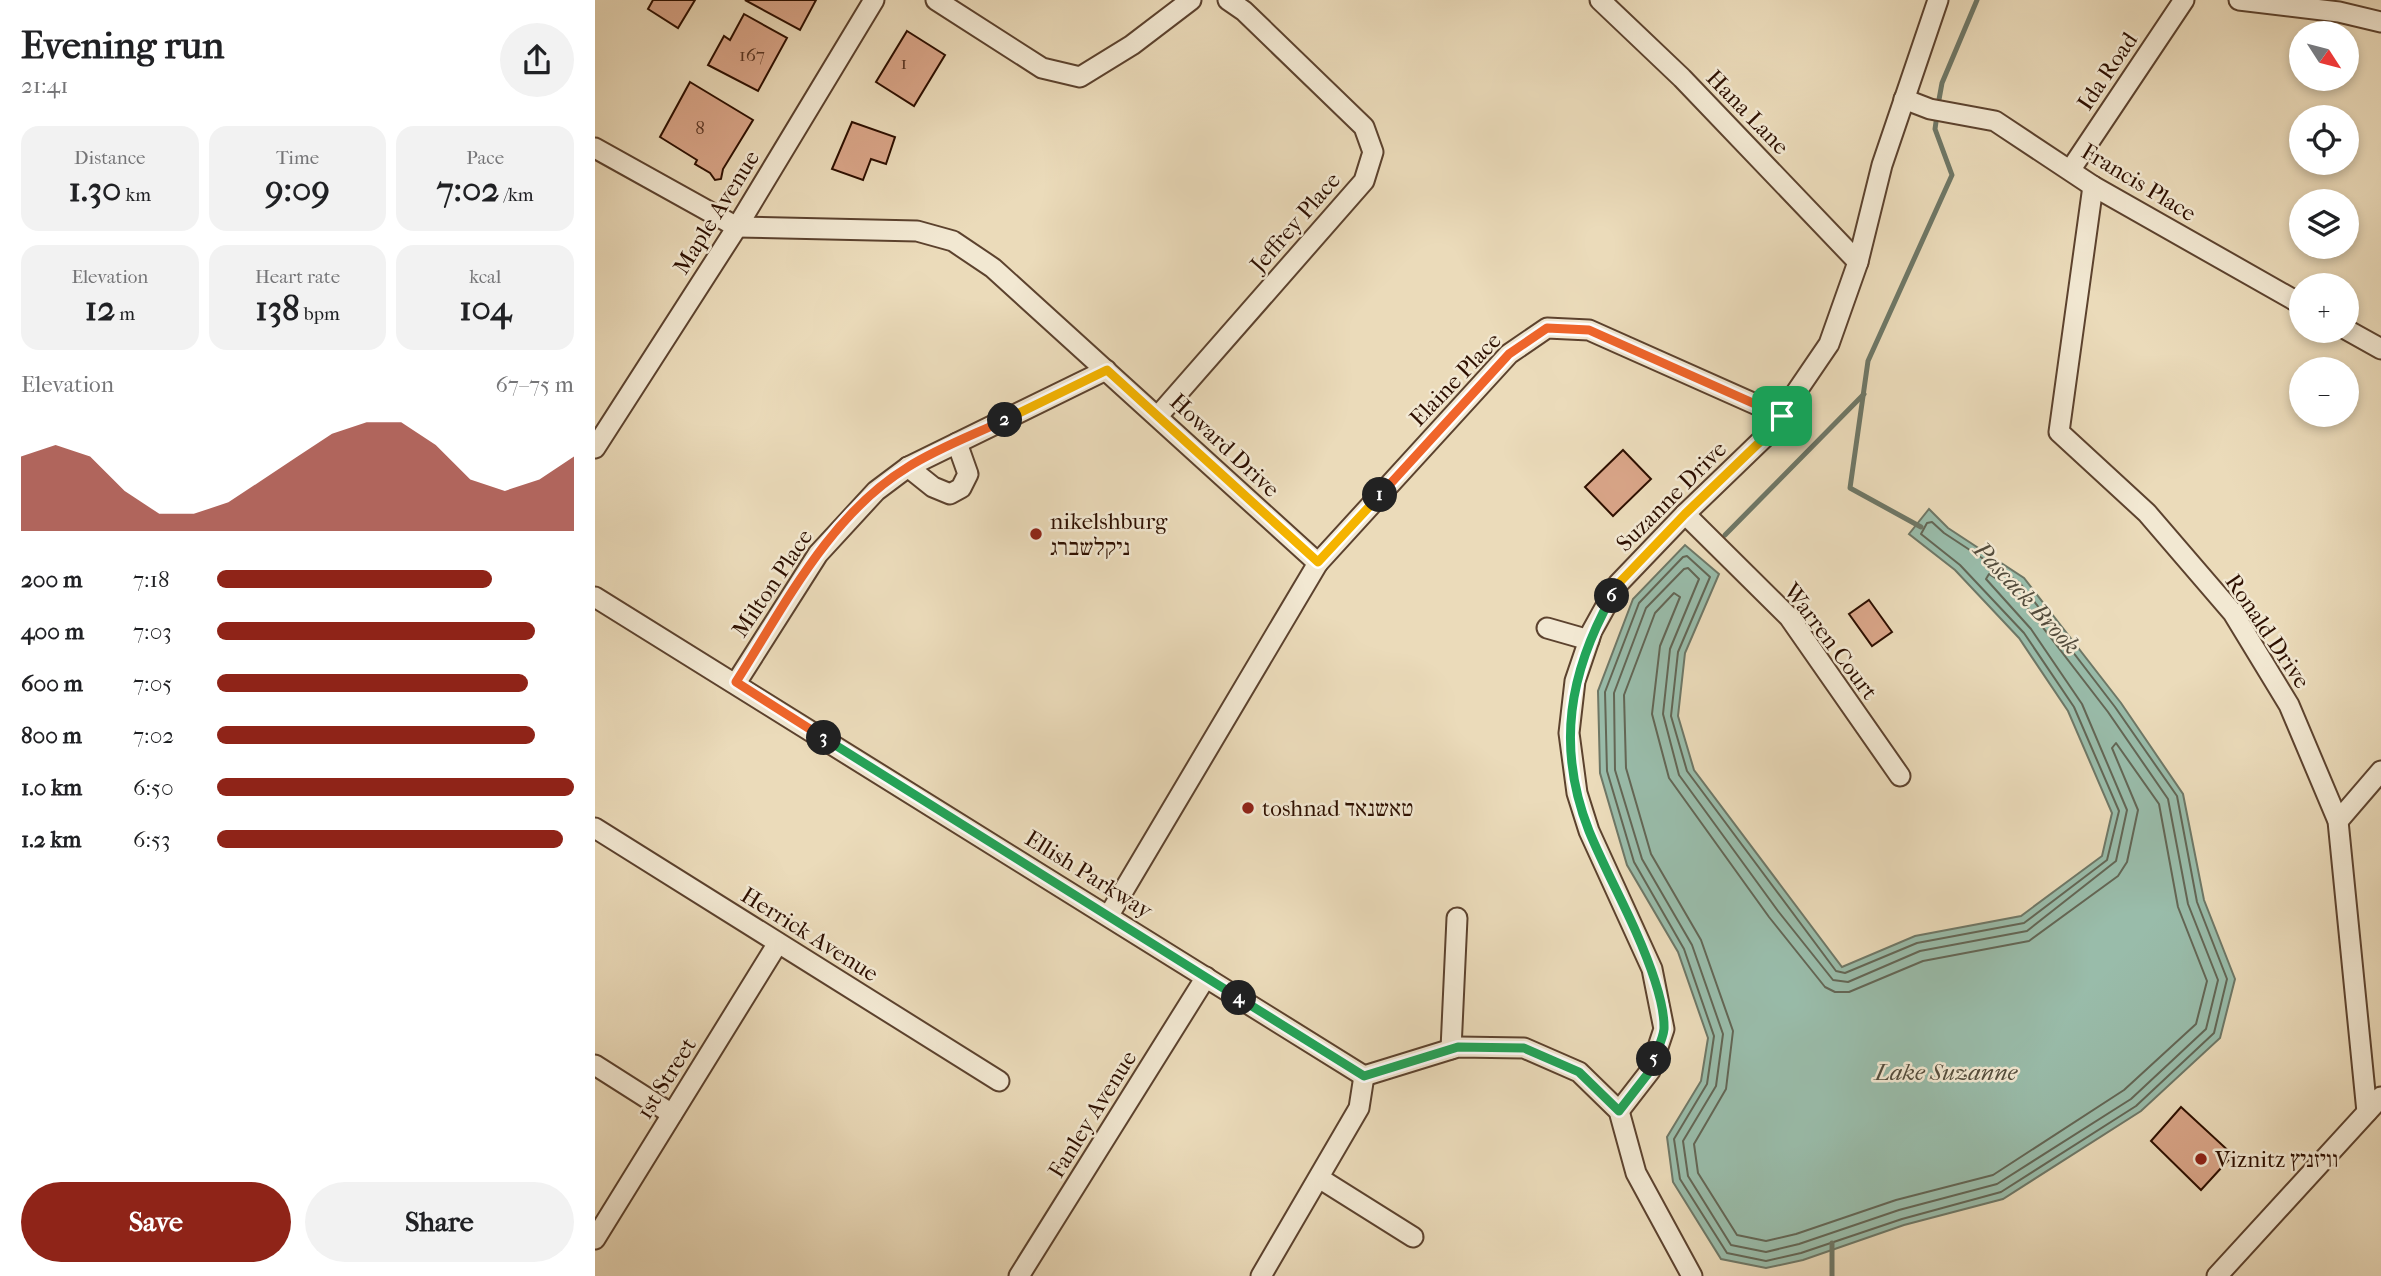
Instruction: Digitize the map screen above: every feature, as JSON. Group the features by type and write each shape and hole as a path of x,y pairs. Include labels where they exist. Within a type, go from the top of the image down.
{"street":[{"name":"Maple Avenue","path":"595,448 737,228 874,0"},
{"path":"936,0 1042,68 1080,77 1132,46 1191,0"},
{"name":"Jeffrey Place","path":"1158,416 1364,181 1373,152 1364,127 1244,11 1228,0"},
{"name":"Hana Lane","path":"1600,0 1682,78 1858,262"},
{"name":"Suzanne Drive","path":"1619,1111 1650,1071 1664,1029 1652,969 1589,831 1577,793 1569,733 1575,681 1589,640 1618,584 1685,514 1767,435 1829,344 1858,262 1882,165 1938,0"},
{"name":"Ida Road","path":"2071,169 2184,0"},
{"path":"2239,0 2339,12 2381,22"},
{"name":"Francis Place","path":"1904,99 1939,111 1994,121 2071,169 2093,186 2289,297"},
{"path":"595,148 737,228"},
{"name":"Ronald Drive","path":"2093,186 2059,432 2147,513 2233,613 2289,705 2338,821 2367,1112"},
{"name":"Howard Drive","path":"737,228 917,231 953,241 993,268 1318,562"},
{"name":"Elaine Place","path":"1318,562 1509,354 1547,328 1589,330 1782,416"},
{"path":"2359,337 2381,349"},
{"name":"Milton Place","path":"736,682 818,554 876,491 908,467 1107,370"},
{"path":"908,467 933,487 950,494 961,488 968,474 957,443"},
{"name":"Warren Court","path":"1685,514 1789,617 1900,776"},
{"path":"1109,915 1318,562"},
{"name":"Ellish Parkway","path":"595,597 736,682 1364,1076"},
{"path":"1547,628 1589,640"},
{"path":"2338,821 2381,771"},
{"name":"Herrick Avenue","path":"595,828 999,1081"},
{"path":"1451,1049 1457,918"},
{"name":"1st Street","path":"595,1239 778,943"},
{"name":"Fanley Avenue","path":"1019,1276 1206,977"},
{"path":"1261,1276 1359,1108 1364,1076 1451,1049 1524,1048 1579,1072 1619,1111 1636,1173 1692,1276"},
{"path":"595,1065 672,1114"},
{"path":"2217,1276 2381,1097"},
{"path":"1319,1178 1413,1237"}],"water":[{"name":"Lake Suzanne","path":"1929,509 1948,528 2024,578 2121,703 2183,794 2204,900 2235,979 2220,1038 2141,1111 2003,1199 1904,1225 1803,1260 1766,1268 1721,1259 1673,1182 1667,1137 1701,1081 1708,1038 1678,952 1627,865 1600,773 1598,691 1633,599 1685,545 1719,574 1685,653 1678,716 1694,770 1842,967 1915,936 2021,916 2102,856 2112,813 2068,711 2019,638 1955,570 1909,534"}],"building":[{"path":"653,0 695,0 678,28 648,9"},
{"path":"745,0 816,0 800,30"},
{"path":"744,14 787,38 758,91 708,65 724,36 730,40"},
{"path":"907,31 945,55 914,106 876,82"},
{"path":"690,82 753,120 723,169 721,179 715,180 710,173 695,164 697,160 660,137"},
{"path":"852,122 895,137 886,164 871,159 863,180 832,169"},
{"path":"1623,450 1651,479 1613,516 1585,487"},
{"path":"1869,600 1892,632 1872,646 1849,614"},
{"path":"2181,1107 2233,1155 2201,1190 2151,1141"}],"waterway":[{"name":"Pascack Brook","path":"1938,105 1942,83 1977,0"},
{"name":"Pascack Brook","path":"1921,527 1850,488 1868,361 1952,175 1935,129 1937,115"},
{"path":"1725,535 1864,394"},
{"name":"Pascack Brook","path":"1832,1243 1832,1276"}],"place":[{"name":"nikelshburg ניקלשברג","path":"1036,534"},
{"name":"toshnad טאשנאד","path":"1248,808"},
{"name":"Viznitz וויזניץ","path":"2201,1159"}],"route":[{"path":"1547,328 1589,330 1782,416 1767,435 1685,514 1618,584 1592,631 1575,681 1569,733 1577,793 1589,831 1652,969 1664,1029 1650,1071 1619,1111 1579,1072 1524,1048 1458,1047 1364,1076 736,682 818,554 876,491 908,467 1107,370 1318,562 1509,354 1547,328"}]}
